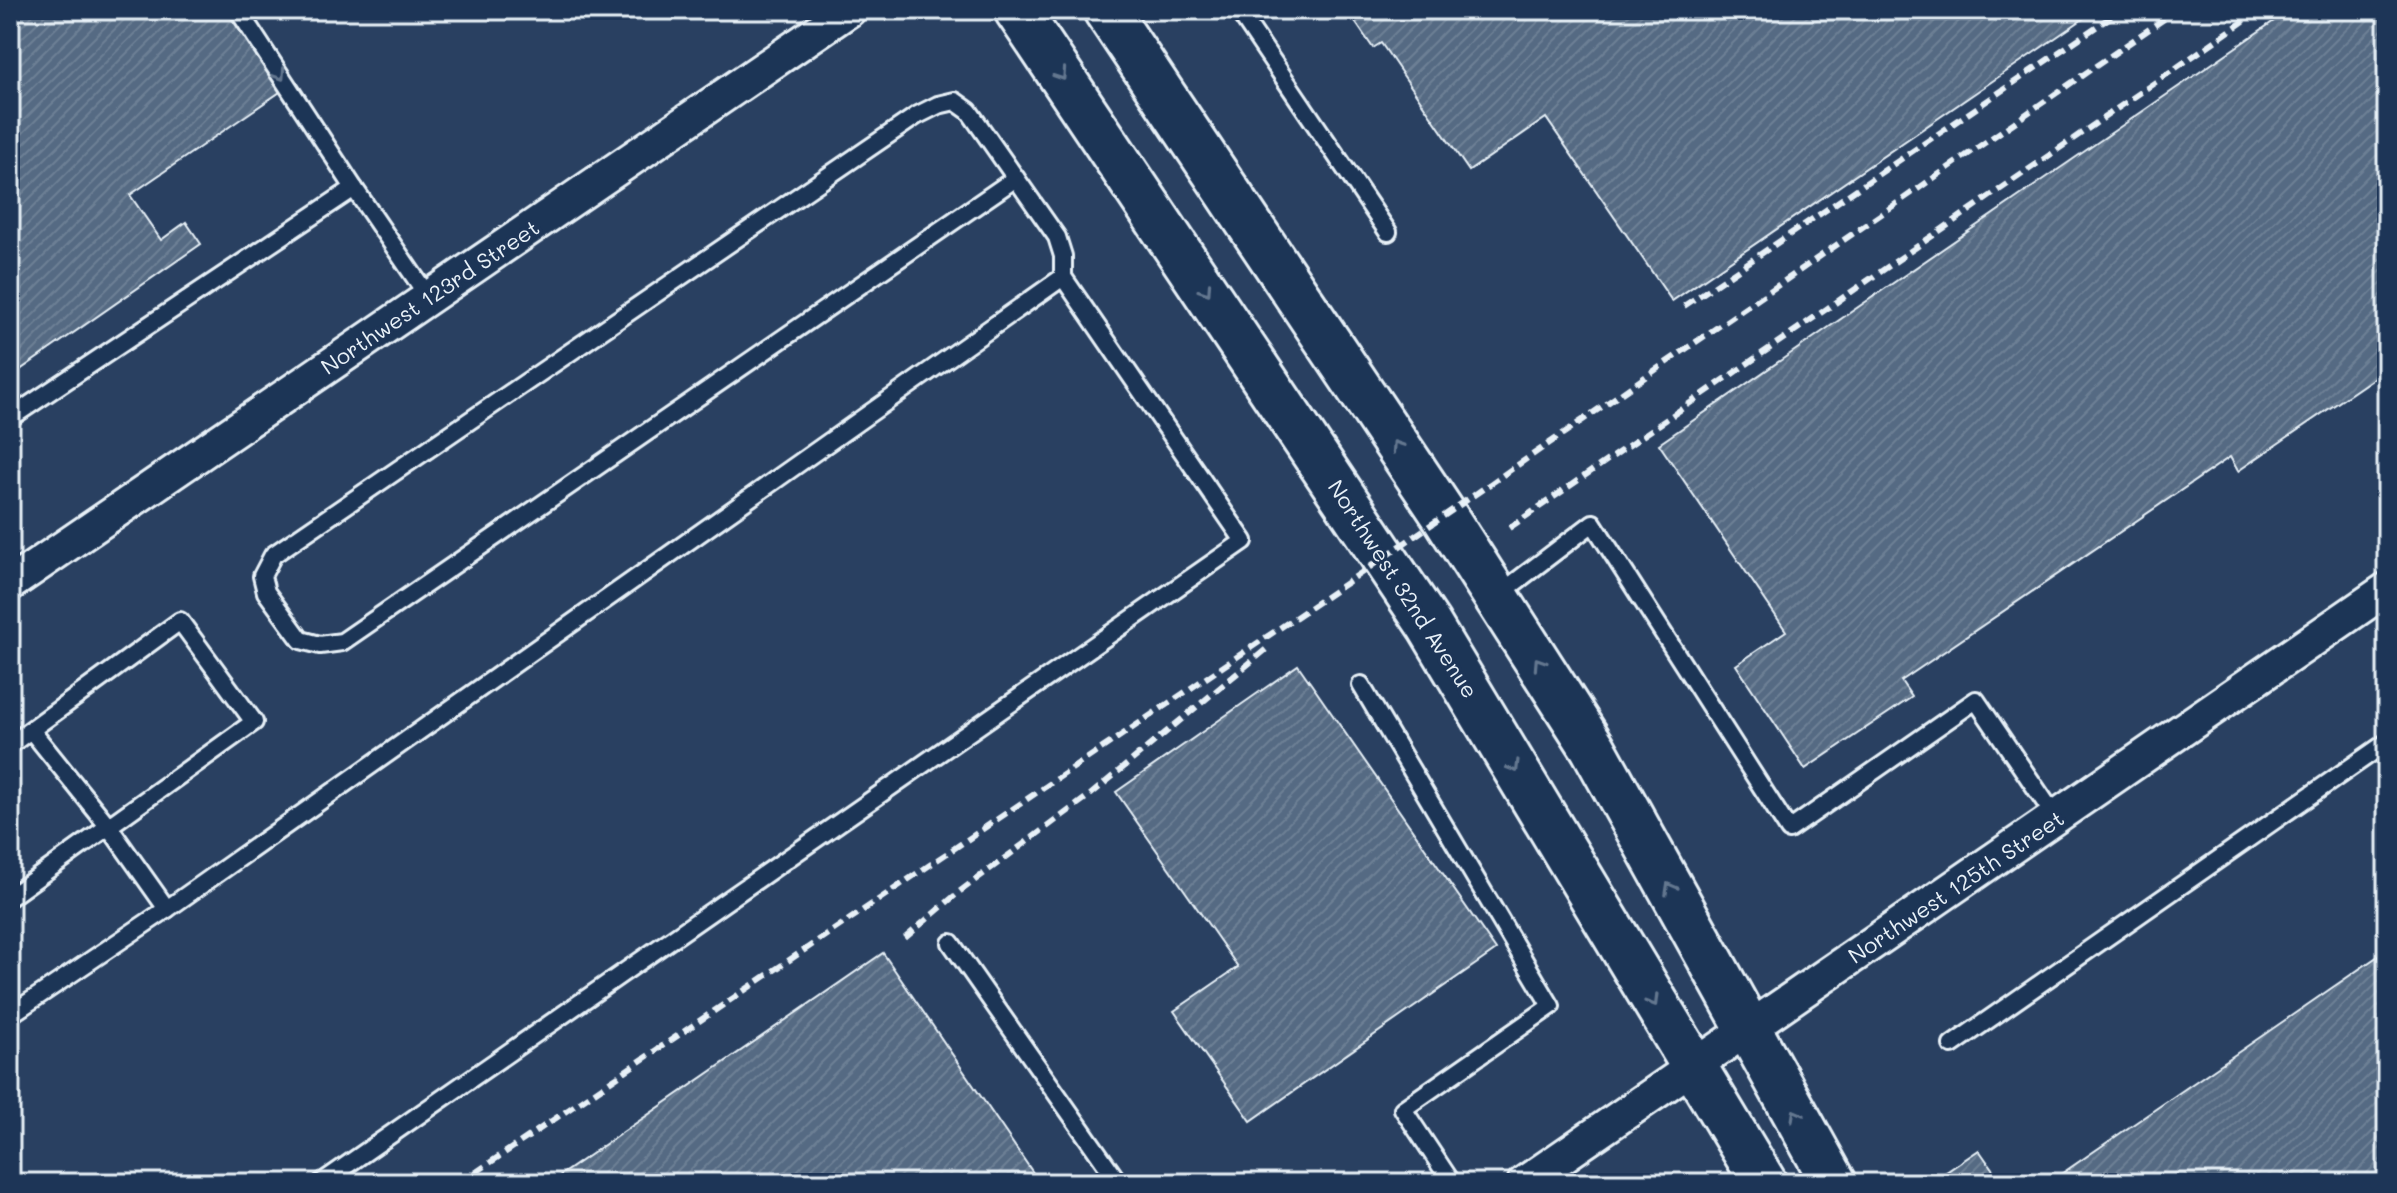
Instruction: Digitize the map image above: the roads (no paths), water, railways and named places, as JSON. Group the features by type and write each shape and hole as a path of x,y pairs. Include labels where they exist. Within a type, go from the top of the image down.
{"main road":[{"name":"Northwest 32nd Avenue","path":"1017,10 1422,614 1764,1183"},
{"path":"1106,10 1593,748 1834,1183"}],"street":[{"name":"Northwest 123rd Street","path":"10,584 849,10"},
{"name":"Northwest 125th Street","path":"1524,1183 2387,589"}],"lane":[{"path":"238,10 429,298"},
{"path":"1238,10 1388,232"},
{"path":"321,1183 1244,541 1063,277 1063,256 1057,237 1016,178 969,111 955,101 916,116 273,555 262,576 266,592 301,640 320,645 342,642 1016,178"},
{"path":"10,418 354,188"},
{"path":"10,1015 167,909 1063,277"},
{"path":"1496,597 1593,523 1789,830 1976,700 2056,818"},
{"path":"10,745 180,621 254,722 10,897"},
{"path":"1361,685 1551,1006 1403,1109 1452,1183"},
{"path":"31,730 109,827 167,909"},
{"path":"1952,1045 2387,742"},
{"path":"951,943 1119,1183"}],"railway":[{"path":"1684,306 2121,10"},
{"path":"460,1183 1364,571 2177,10"},
{"path":"1509,528 2260,10"},
{"path":"905,938 959,892 1090,795 1269,647"}]}
